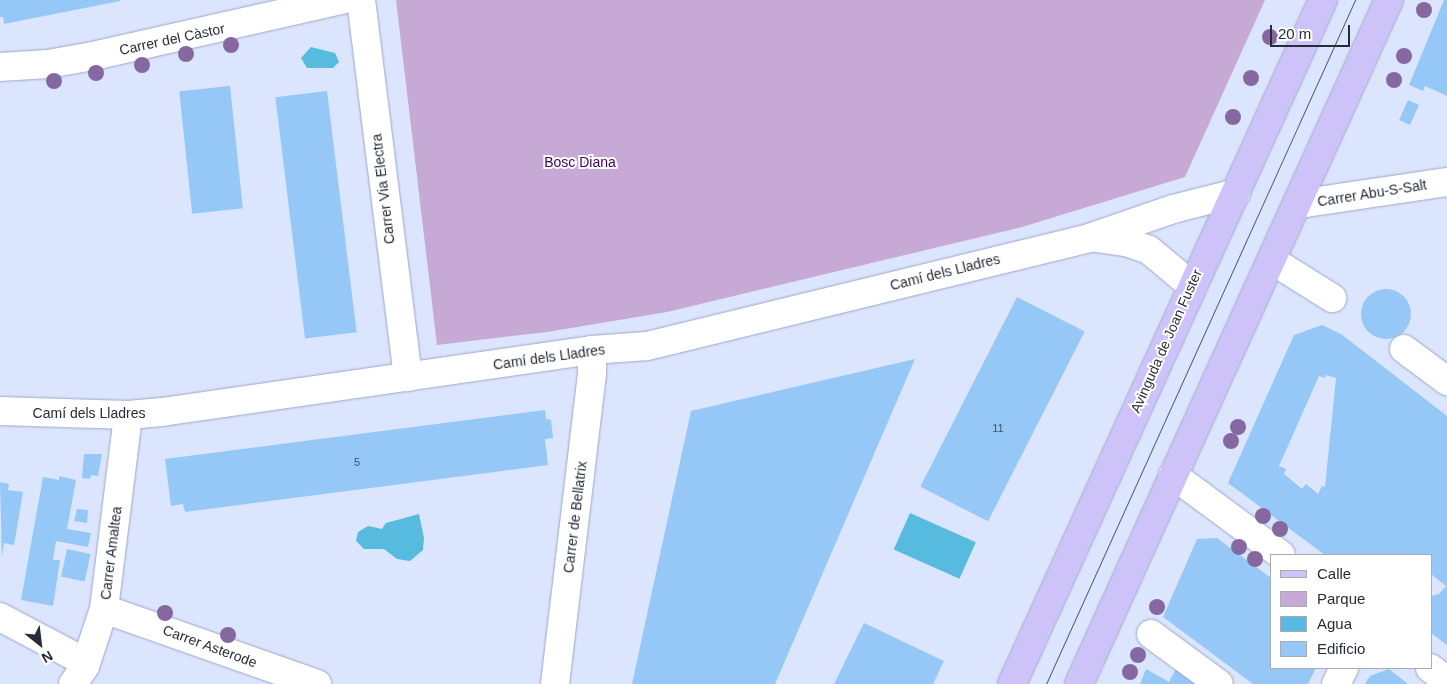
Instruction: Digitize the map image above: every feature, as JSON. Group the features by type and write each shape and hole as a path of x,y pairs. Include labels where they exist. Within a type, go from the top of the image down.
{"main road":[{"name":"Avinguda de Joan Fuster","path":"1012,684 1191,286 1236,193 1323,0"},
{"path":"1079,684 1173,474 1273,262 1389,0"}],"street":[{"name":"Carrer del Càstor","path":"0,67 48,64 93,56 342,0"},
{"name":"Carrer Via Electra","path":"361,0 408,377"},
{"name":"Carrer Abu-S-Salt","path":"1298,204 1447,182"},
{"name":"Camí dels Lladres","path":"0,411 128,415 592,350 647,346 1089,238 1173,209 1236,193"},
{"name":"Camí dels Lladres","path":"1089,238 1126,242 1149,250 1191,286"},
{"path":"1273,262 1332,298"},
{"path":"1404,349 1447,381"},
{"name":"Carrer de Bellatrix","path":"555,684 592,374 592,350"},
{"name":"Carrer Amaltea","path":"79,675 104,609 128,415"},
{"path":"1173,474 1280,554"},
{"name":"Carrer Asterode","path":"104,609 317,684"},
{"path":"0,617 85,662 79,675"},
{"path":"1151,634 1219,684"},
{"path":"1336,684 1344,669"},
{"path":"1431,669 1447,681"}],"green space":[{"name":"Bosc Diana","path":"396,0 1265,0 1185,177 1022,227 667,312 547,332 437,345"}],"water":[{"path":"311,47 335,53 339,62 333,68 307,68 301,58"},
{"path":"910,513 976,542 960,579 894,550"},
{"path":"419,514 424,538 423,550 410,561 397,559 384,549 364,549 356,541 358,532 368,526 382,529 386,523"}],"building":[{"path":"0,0 120,1 4,24 3,17 0,17"},
{"path":"1444,0 1447,0 1447,96 1425,86 1423,91 1409,85"},
{"path":"230,86 243,208 192,214 179,91"},
{"path":"327,91 357,332 305,339 275,97"},
{"path":"1408,100 1419,105 1410,125 1399,120"},
{"path":"1386,289 1396,291 1404,296 1409,304 1411,314 1409,324 1404,332 1396,337 1386,339 1376,337 1368,332 1363,324 1361,314 1363,304 1368,296 1376,291"},
{"path":"1017,297 1085,332 988,521 920,487"},
{"path":"1322,325 1341,334 1447,416 1447,645 1432,634 1432,596 1439,594 1446,586 1432,575 1432,554 1324,554 1228,483 1294,335","holes":["1325,375 1336,378 1325,487 1322,486 1318,494 1306,484 1302,489 1284,474 1286,469 1279,466 1319,376 1325,378"]},
{"path":"915,359 775,684 632,684 691,411"},
{"path":"545,410 546,419 551,420 553,438 545,439 548,465 185,512 183,504 171,506 165,459"},
{"path":"84,454 102,454 98,476 91,475 90,479 82,478"},
{"path":"59,476 76,480 67,529 91,533 88,547 56,541 53,560 60,560 53,606 21,600 43,477 59,480"},
{"path":"0,482 9,484 8,490 23,492 14,545 4,543 2,557"},
{"path":"77,509 88,510 87,523 74,521"},
{"path":"1217,538 1270,577 1270,669 1316,669 1308,684 1253,684 1163,617 1197,539"},
{"path":"67,549 90,554 85,581 61,576"},
{"path":"864,623 944,661 933,684 834,684"},
{"path":"1178,665 1204,684 1140,684 1146,669 1169,682"},
{"path":"1389,669 1408,684 1365,684 1370,676"}],"tram line":[{"path":"1046,684 1355,0"}]}
